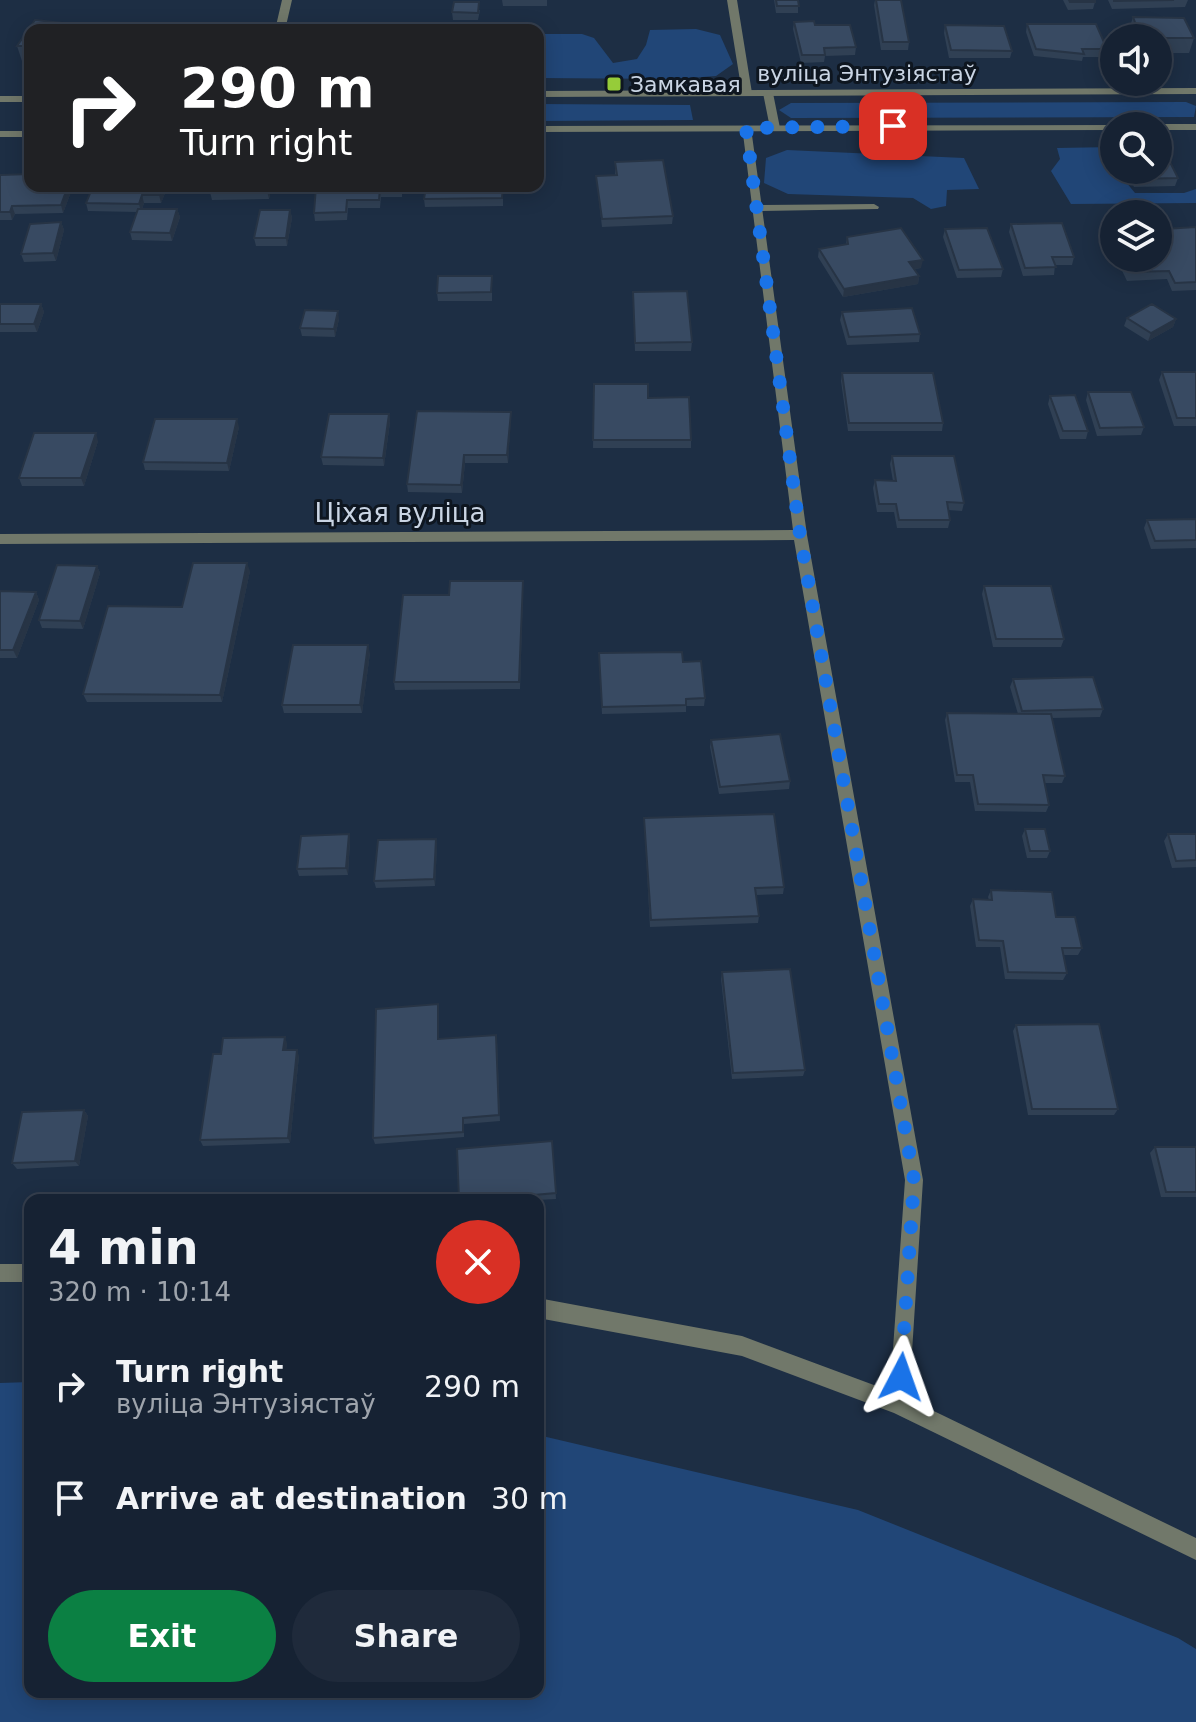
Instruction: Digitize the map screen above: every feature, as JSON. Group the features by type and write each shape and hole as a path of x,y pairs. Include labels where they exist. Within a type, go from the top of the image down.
{"street":[{"path":"281,24 287,0"},
{"path":"732,0 747,93"},
{"name":"вуліца Энтузіястаў","path":"544,94 1196,91"},
{"path":"768,93 775,128"},
{"path":"0,99 24,99"},
{"path":"544,129 1100,127"},
{"path":"1172,127 1196,127"},
{"path":"746,128 800,535 914,1180 899,1405"},
{"path":"0,134 24,134"},
{"path":"757,208 874,207"},
{"name":"Ціхая вуліца","path":"0,539 800,535"},
{"path":"0,1273 24,1273"},
{"path":"544,1309 742,1346 899,1405 1196,1549"}],"shaded area":[{"path":"696,29 720,35 733,64 716,76 677,79 544,78 544,34 582,34 594,38 613,63 637,59 646,45 650,30"},
{"path":"1186,102 1196,106 1194,117 1172,117 1172,112 1100,112 1100,117 791,118 779,110 791,103"},
{"path":"544,104 690,105 693,120 544,121"},
{"path":"1100,147 1100,184 1128,184 1135,193 1184,193 1196,189 1196,203 1100,200 1100,204 1071,204 1051,171 1060,159 1057,148"},
{"path":"787,150 964,158 979,189 947,190 946,206 931,209 913,198 788,194 764,183 766,158"},
{"path":"24,1382 24,1698 544,1698 544,1436 858,1510 1178,1638 1196,1649 1196,1722 0,1722 0,1383"}],"building":[{"path":"776,0 798,0 799,6 777,6"},
{"path":"876,0 901,0 909,42 883,42"},
{"path":"1095,0 1095,2 1070,2"},
{"path":"454,2 479,2 478,13 452,12"},
{"path":"1133,17 1184,18 1194,38 1172,38 1172,24 1136,24"},
{"path":"35,20 73,24 32,24"},
{"path":"814,21 815,25 850,25 856,47 824,48 825,55 802,55 794,22"},
{"path":"1027,24 1096,24 1100,33 1100,49 1082,49 1084,54 1036,49"},
{"path":"945,25 1004,26 1012,51 951,50"},
{"path":"663,160 673,216 602,219 596,176 617,175 615,162"},
{"path":"24,174 24,192 66,192 61,205 12,206 10,212 0,212 0,175"},
{"path":"91,192 160,192 159,195 142,195 139,204 86,203"},
{"path":"316,192 380,192 379,200 347,200 346,212 314,213"},
{"path":"425,192 502,192 502,198 424,199"},
{"path":"138,209 177,209 170,233 130,232"},
{"path":"260,210 290,210 286,238 254,238"},
{"path":"61,222 53,253 21,254 30,224"},
{"path":"1062,223 1074,257 1052,257 1056,267 1025,268 1011,224"},
{"path":"1196,227 1196,282 1175,283 1170,272 1172,272 1172,228"},
{"path":"901,228 923,260 909,262 919,276 844,289 819,249 848,244 847,237"},
{"path":"987,228 1003,269 959,270 945,229"},
{"path":"438,276 492,276 491,292 437,293"},
{"path":"687,291 692,342 635,343 633,292"},
{"path":"0,304 41,304 34,324 0,324"},
{"path":"1152,304 1176,319 1151,333 1127,318"},
{"path":"912,308 920,334 849,337 842,312"},
{"path":"305,310 338,311 334,329 300,328"},
{"path":"1162,372 1196,372 1196,418 1177,418"},
{"path":"842,373 933,373 943,423 849,423"},
{"path":"594,384 648,384 648,398 689,397 691,440 593,440"},
{"path":"1088,392 1131,392 1144,427 1100,428"},
{"path":"1075,395 1088,431 1063,431 1050,396"},
{"path":"417,411 511,412 507,455 464,455 461,485 407,484"},
{"path":"329,414 389,414 383,458 321,457"},
{"path":"155,419 237,419 227,463 143,462"},
{"path":"34,433 96,433 81,478 19,478"},
{"path":"892,456 954,456 964,503 947,502 950,520 899,520 896,504 879,504 875,480 896,481"},
{"path":"1196,519 1196,540 1155,541 1147,520"},
{"path":"193,563 247,563 220,695 83,694 108,606 182,607"},
{"path":"57,565 97,566 80,621 39,620"},
{"path":"450,581 523,581 519,682 394,682 403,595 449,595"},
{"path":"984,586 1051,586 1064,639 996,639"},
{"path":"0,591 36,592 13,650 0,650"},
{"path":"293,645 368,645 360,705 282,705"},
{"path":"682,652 683,662 701,661 705,698 686,699 686,705 602,707 599,653"},
{"path":"1093,677 1103,709 1022,711 1013,679"},
{"path":"947,713 1051,714 1065,776 1043,775 1049,805 978,804 973,775 957,775"},
{"path":"780,734 790,781 720,787 711,740"},
{"path":"774,814 784,887 755,888 759,916 651,920 644,818"},
{"path":"1025,829 1045,829 1050,851 1030,851"},
{"path":"349,834 346,868 297,869 301,836"},
{"path":"1168,834 1196,834 1196,860 1176,861"},
{"path":"436,839 434,879 374,881 378,840"},
{"path":"991,890 1052,892 1056,917 1075,917 1082,948 1062,948 1067,973 1008,972 1003,941 979,940 973,899 992,900"},
{"path":"790,969 805,1070 733,1073 722,972"},
{"path":"438,1004 438,1039 496,1035 499,1115 463,1118 463,1132 373,1138 376,1009"},
{"path":"1099,1024 1118,1109 1032,1109 1016,1025"},
{"path":"285,1037 283,1050 297,1050 288,1138 200,1140 213,1054 221,1054 223,1038"},
{"path":"84,1110 75,1161 12,1163 22,1112"},
{"path":"552,1141 556,1193 459,1194 457,1149"},
{"path":"1155,1147 1196,1147 1196,1192 1166,1192"}],"place":[{"name":"Замкавая","path":"614,84"}],"route":[{"path":"893,126 746,128 800,535 914,1180 901,1377"}]}
